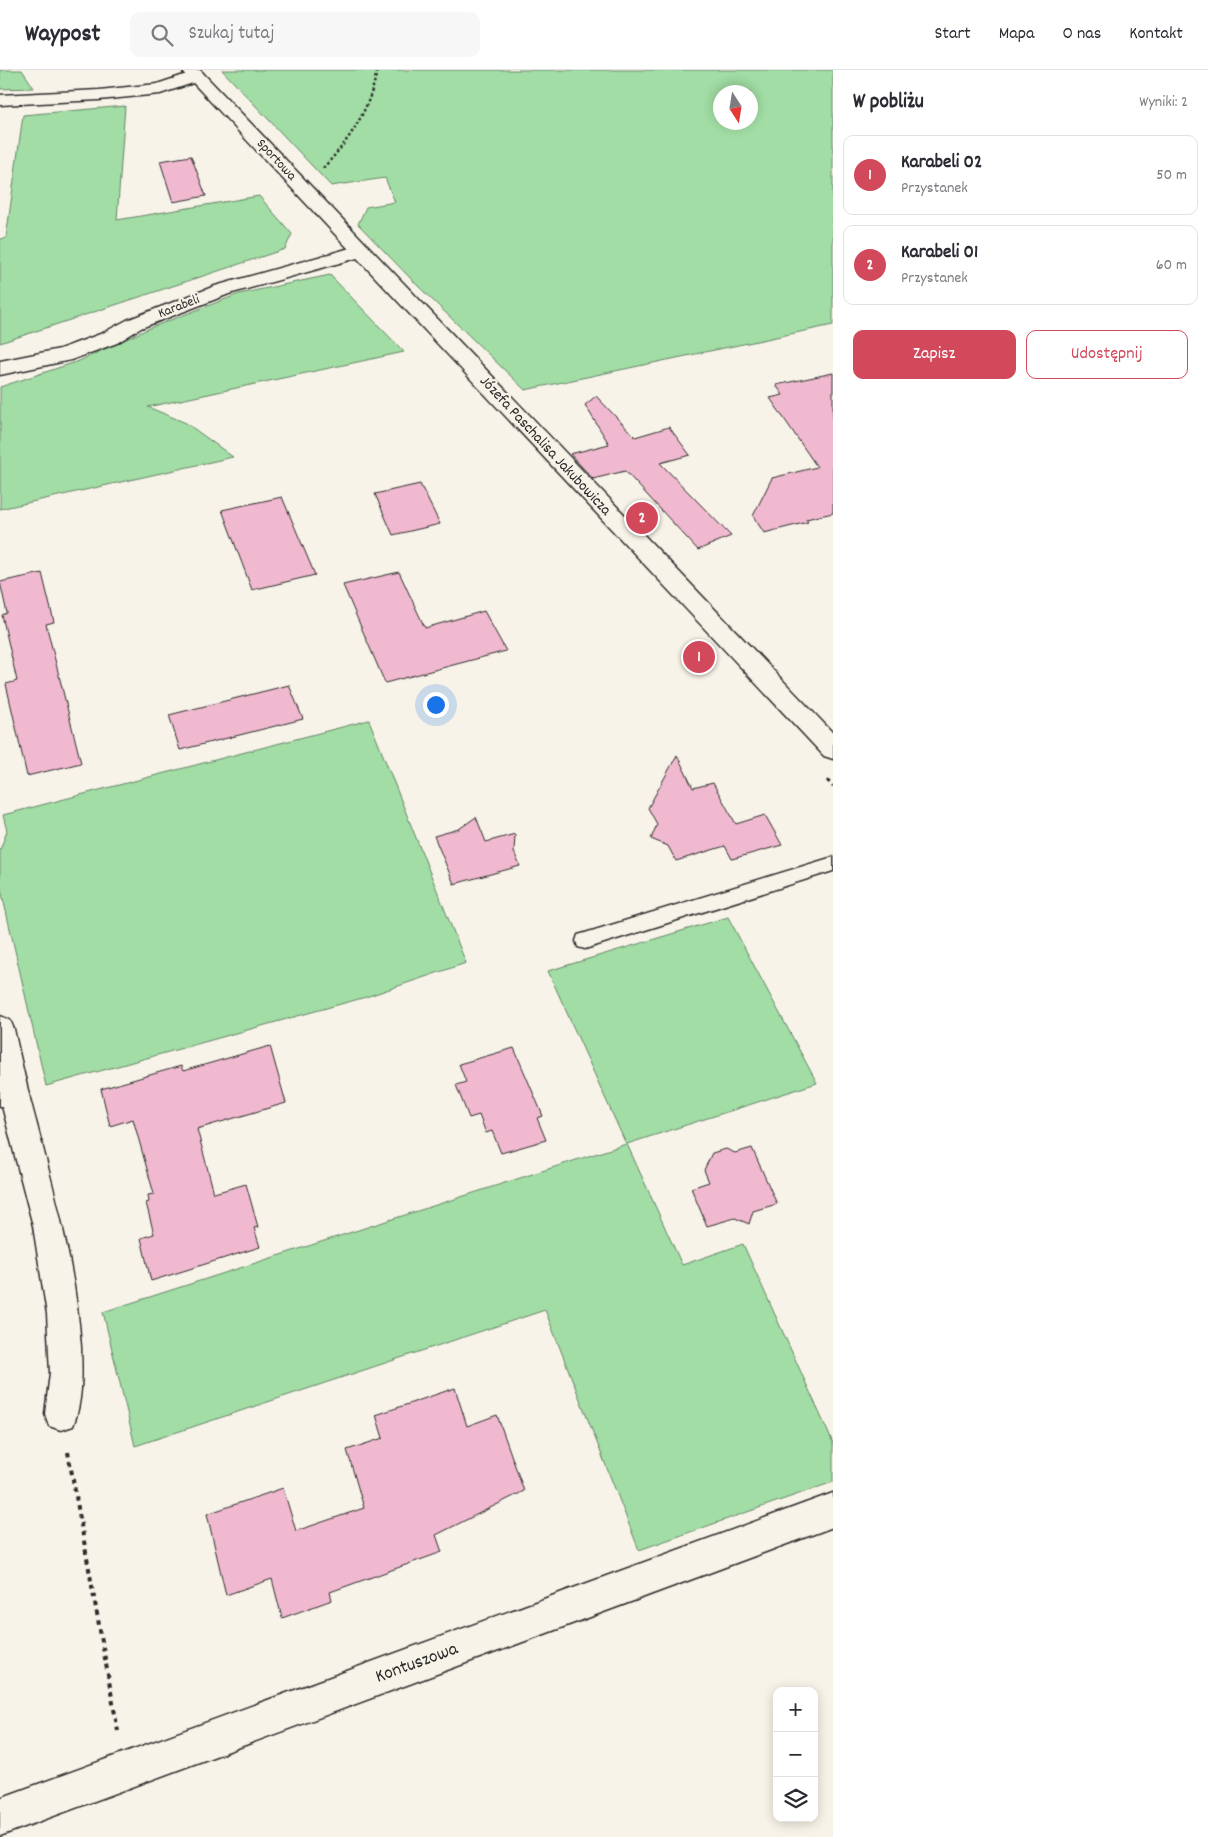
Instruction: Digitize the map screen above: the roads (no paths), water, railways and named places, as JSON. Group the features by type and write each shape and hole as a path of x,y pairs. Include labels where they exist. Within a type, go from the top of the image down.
{"street":[{"path":"0,100 99,95 160,89 193,73"},
{"name":"Sportowa","path":"193,73 361,251"},
{"name":"Karabeli","path":"0,368 64,355 110,338 134,324 222,290 361,251"},
{"name":"Józefa Paschalisa Jakubowicza","path":"361,251 828,738"},
{"path":"0,1029 6,1092 48,1226 63,1314 66,1373 61,1414"},
{"name":"Kontuszowa","path":"0,1817 833,1510"}],"lane":[{"path":"585,941 833,864"}],"place":[{"name":"Karabeli 01","path":"642,518"},
{"name":"Karabeli 02","path":"699,657"}]}
